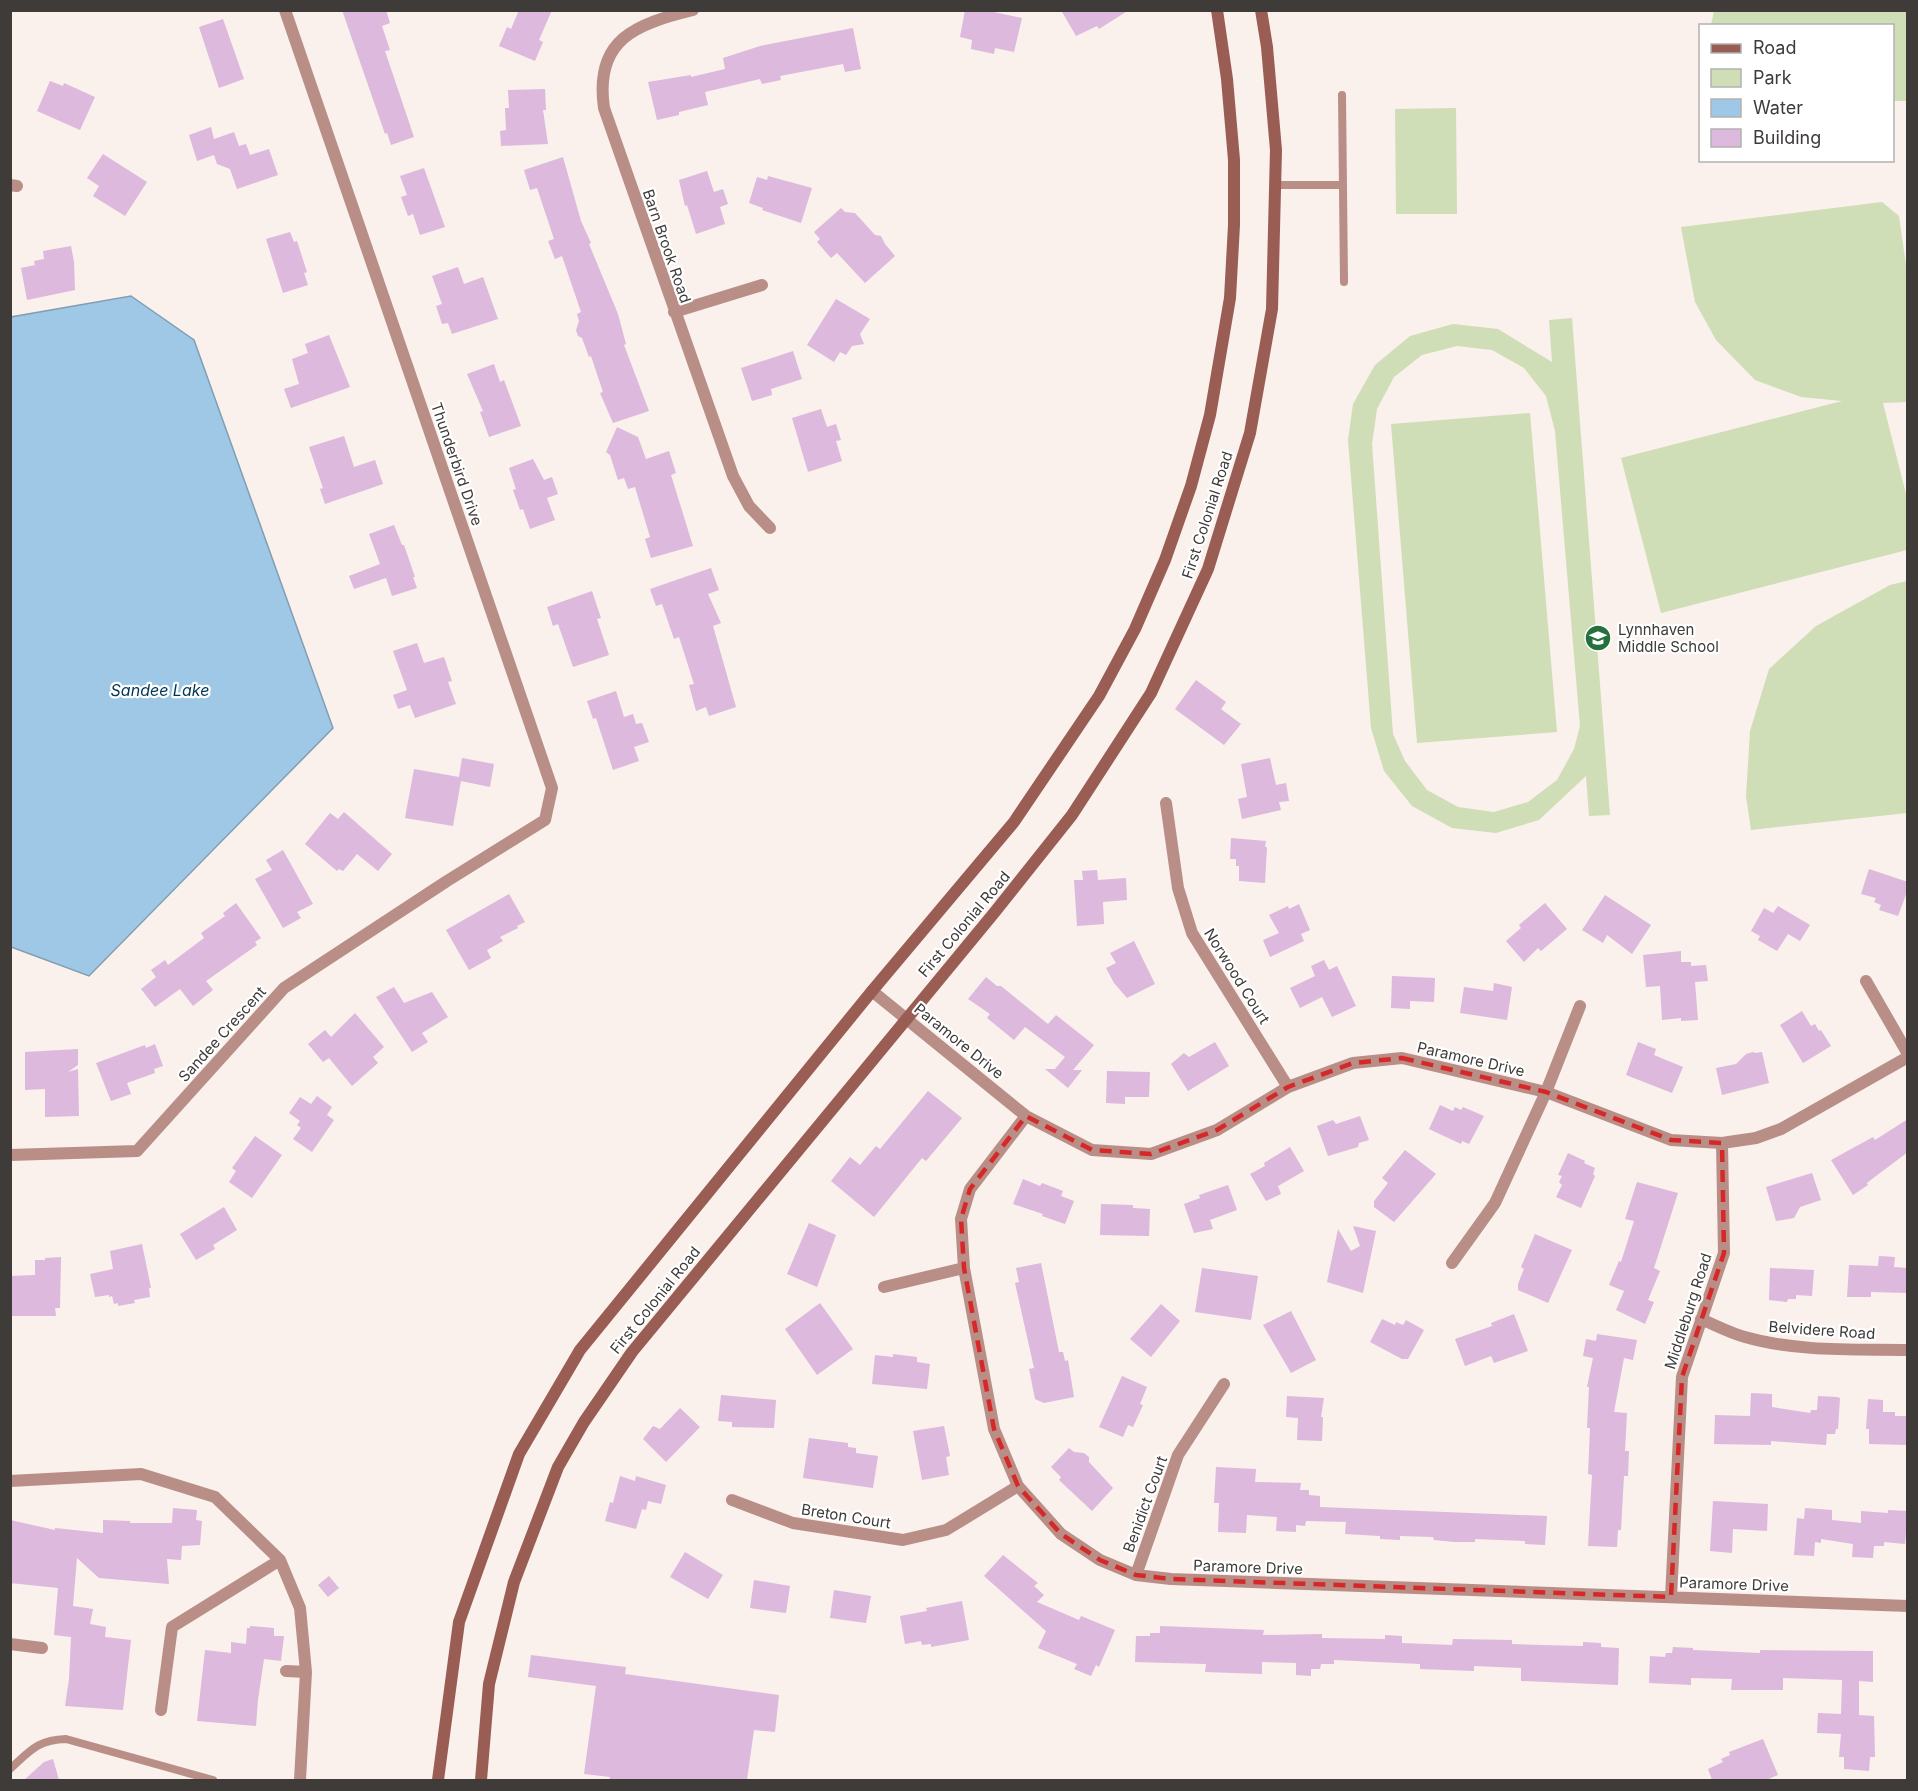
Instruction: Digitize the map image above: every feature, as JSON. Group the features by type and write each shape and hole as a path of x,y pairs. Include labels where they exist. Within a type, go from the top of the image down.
{"main road":[{"name":"First Colonial Road","path":"438,1780 459,1622 519,1454 580,1350 872,991 1014,822 1099,696 1135,629 1169,549 1191,486 1210,415 1230,298 1234,225 1234,160 1227,79 1217,10"},
{"name":"First Colonial Road","path":"481,1780 489,1684 514,1582 558,1467 584,1422 632,1352 1072,815 1151,693 1208,569 1252,422 1272,309 1276,150 1267,47 1261,10"}],"street":[{"name":"Thunderbird Drive","path":"285,10 552,788 545,820 447,881"},
{"name":"Barn Brook Road","path":"693,10 635,29 624,38 612,52 604,72 601,90 604,108 733,476 749,507 770,528"},
{"path":"674,312 762,285"},
{"name":"Norwood Court","path":"1166,803 1178,888 1192,933 1288,1087"},
{"name":"Sandee Crescent","path":"10,1155 137,1151 284,988 447,881"},
{"path":"1866,981 1908,1055"},
{"name":"Paramore Drive","path":"872,991 1026,1116 1092,1150 1151,1154 1217,1130 1288,1087 1353,1063 1402,1058 1546,1092 1671,1140 1722,1143 1756,1138 1780,1130 1908,1055"},
{"path":"1452,1263 1495,1203 1546,1092 1580,1006"},
{"name":"Paramore Drive","path":"1026,1116 970,1189 961,1219 964,1268 994,1430 1018,1486 1061,1534 1101,1560 1136,1575 1171,1579 1908,1606"},
{"name":"Middleburg Road","path":"1671,1597 1682,1377 1724,1253 1722,1143"},
{"path":"884,1287 964,1268"},
{"name":"Belvidere Road","path":"1701,1319 1744,1337 1786,1345 1908,1350"},
{"name":"Benidict Court","path":"1136,1575 1178,1455 1224,1384"},
{"path":"10,1481 141,1474 215,1497 280,1560 300,1608 306,1672 300,1780"},
{"name":"Breton Court","path":"732,1500 793,1523 903,1540 946,1530 1018,1486"},
{"path":"161,1710 172,1627 280,1560"},
{"path":"10,1644 42,1648"},
{"path":"286,1671 306,1672"}],"lane":[{"path":"1342,95 1344,282"},
{"path":"1276,185 1343,185"},
{"path":"10,1769 37,1744 50,1739 66,1739 213,1780"}],"highlighted area":[{"path":"1402,1058 1546,1092 1671,1140 1722,1143 1724,1253 1682,1377 1671,1597 1171,1579 1136,1575 1100,1560 1061,1534 1018,1486 994,1429 964,1268 961,1219 970,1189 1026,1116 1092,1150 1151,1154 1217,1130 1288,1087 1353,1063"}],"green space":[{"path":"1714,11 1907,11 1907,101 1894,101 1894,24 1711,24"},
{"path":"1456,108 1457,214 1396,214 1395,109"},
{"path":"1882,202 1899,216 1908,279 1907,402 1883,403 1907,498 1907,550 1661,613 1621,458 1842,401 1801,397 1755,380 1716,340 1695,302 1681,227"},
{"path":"1572,318 1610,815 1589,816 1586,776 1539,820 1496,833 1452,828 1412,806 1384,771 1371,728 1348,440 1353,404 1375,365 1410,336 1453,324 1498,329 1552,362 1549,320","holes":["1457,346 1492,350 1524,368 1546,396 1555,431 1580,726 1574,749 1557,780 1528,802 1494,812 1458,807 1427,790 1405,761 1393,734 1372,444 1377,409 1394,377 1422,355"]},
{"path":"1530,413 1557,732 1417,743 1391,424"},
{"path":"1907,581 1907,813 1751,830 1746,796 1750,731 1769,669 1816,626 1890,585"}],"water":[{"name":"Sandee Lake","path":"131,296 194,340 333,728 89,976 11,947 11,317"}],"building":[{"path":"342,10 386,10 390,23 382,26 390,50 385,51 414,137 391,145 387,133 385,134"},
{"path":"519,10 552,10 539,40 543,42 535,61 499,46 507,27 511,29"},
{"path":"965,10 985,10 1022,18 1014,52 995,48 994,54 971,49 972,40 960,37"},
{"path":"1061,10 1129,10 1099,29 1097,26 1076,36"},
{"path":"223,19 244,79 219,88 199,27"},
{"path":"853,28 861,69 845,72 843,64 780,76 781,80 762,84 760,79 705,92 708,105 657,120 648,82 691,75 691,77 725,69 723,58 760,46"},
{"path":"50,81 63,86 64,83 95,97 80,130 37,111"},
{"path":"545,89 546,110 543,110 548,144 501,146 500,131 506,130 505,108 509,108 508,90"},
{"path":"211,127 214,139 234,132 239,146 246,144 250,155 269,149 278,175 237,189 230,169 217,164 214,155 197,161 189,135"},
{"path":"103,154 147,182 125,216 93,196 99,186 87,178"},
{"path":"563,157 581,221 618,314 626,344 624,345 649,411 613,423 600,393 603,392 591,356 589,357 582,338 578,336 576,330 579,321 577,314 581,312 562,256 555,259 548,241 554,239 537,188 530,190 524,170"},
{"path":"424,168 445,227 420,235 413,214 408,216 401,197 407,195 400,176"},
{"path":"707,171 714,192 723,189 728,204 720,207 725,224 696,234 687,205 685,206 679,180"},
{"path":"768,176 812,188 801,223 762,210 763,208 749,203 757,177 767,180"},
{"path":"841,208 845,212 855,213 875,235 881,236 895,256 865,283 837,253 831,258 817,242 820,239 814,232"},
{"path":"290,232 294,242 297,241 307,272 304,273 308,285 283,293 266,239"},
{"path":"71,246 75,290 27,300 21,268 35,265 34,261 44,259 43,251"},
{"path":"458,267 464,284 483,277 498,319 452,334 448,323 442,324 436,306 442,304 432,276"},
{"path":"836,299 870,319 860,334 864,344 852,346 846,355 840,352 834,362 807,345"},
{"path":"329,335 350,387 291,408 284,389 299,384 292,359 308,353 305,344"},
{"path":"793,351 802,379 771,389 772,395 752,401 741,368"},
{"path":"494,364 500,382 504,380 521,426 489,437 480,412 483,411 467,374"},
{"path":"821,409 827,427 836,424 841,440 836,441 842,461 808,472 792,418"},
{"path":"617,427 638,437 646,459 669,451 676,473 671,475 693,546 651,558 645,539 650,537 635,487 628,489 624,478 618,480 610,455 606,452"},
{"path":"344,436 354,467 375,460 383,484 325,504 320,489 323,488 309,447"},
{"path":"533,459 544,480 552,477 558,494 547,498 555,520 530,529 513,490 516,489 509,468"},
{"path":"394,525 404,545 417,588 392,596 386,578 354,589 349,576 380,564 369,534"},
{"path":"711,568 719,590 708,594 721,623 713,626 736,707 709,716 706,707 696,711 689,685 694,684 679,637 674,639 662,604 656,606 650,589"},
{"path":"592,591 601,618 597,619 609,655 573,667 558,624 553,626 547,607"},
{"path":"417,643 424,663 444,657 452,681 448,682 456,704 415,718 410,705 398,709 393,695 407,690 393,651"},
{"path":"1196,680 1226,702 1221,709 1241,724 1224,745 1175,709"},
{"path":"616,691 624,717 633,714 636,724 642,723 649,742 634,747 639,761 613,770 596,718 593,719 587,701"},
{"path":"462,758 494,764 490,787 461,781 453,826 405,818 414,769 459,777"},
{"path":"1270,758 1276,785 1286,783 1289,801 1279,802 1281,810 1242,819 1238,799 1247,797 1241,764"},
{"path":"344,812 392,854 378,871 357,854 343,871 339,869 337,871 305,844 330,813 338,819"},
{"path":"1231,838 1266,841 1265,883 1239,881 1239,866 1236,866 1236,859 1230,859"},
{"path":"283,850 313,904 297,912 301,918 283,928 255,879 272,870 266,860"},
{"path":"1869,869 1908,882 1908,889 1898,916 1879,910 1881,905 1874,902 1876,898 1861,894"},
{"path":"1097,870 1098,880 1126,878 1127,900 1103,902 1104,924 1077,926 1074,880 1083,880 1082,871"},
{"path":"509,894 525,922 500,937 503,941 487,950 491,958 469,970 446,930"},
{"path":"1605,895 1651,925 1632,954 1607,935 1603,943 1582,930"},
{"path":"236,903 261,938 255,942 257,945 206,981 213,990 193,1006 180,989 155,1007 141,989 156,977 151,970 165,960 168,965 204,938 201,933 225,916 223,913"},
{"path":"1545,903 1567,929 1541,951 1538,948 1524,962 1506,941 1521,928 1519,925"},
{"path":"1299,904 1310,930 1301,934 1304,941 1270,957 1263,940 1279,933 1269,915 1288,906 1289,909"},
{"path":"1778,906 1810,925 1800,941 1788,934 1777,951 1758,940 1760,936 1751,931 1764,908 1773,913"},
{"path":"1134,941 1155,984 1127,998 1114,983 1106,968 1116,963 1110,953"},
{"path":"1681,951 1681,962 1691,962 1691,966 1706,965 1708,981 1695,982 1698,1020 1681,1021 1681,1018 1662,1020 1660,986 1646,987 1643,955"},
{"path":"1324,960 1329,970 1337,966 1356,1006 1332,1017 1322,997 1300,1008 1290,988 1315,976 1311,966"},
{"path":"1392,976 1435,978 1434,1002 1410,1001 1410,1009 1391,1008"},
{"path":"986,977 997,986 1001,986 1048,1024 1056,1015 1094,1045 1073,1070 1082,1070 1068,1088 1045,1069 1055,1069 1065,1057 1025,1027 1014,1040 987,1018 990,1014 968,999"},
{"path":"1494,983 1512,987 1507,1020 1460,1013 1464,987 1493,991"},
{"path":"394,987 404,1003 432,992 448,1017 422,1033 428,1042 412,1052 376,997"},
{"path":"1802,1011 1811,1026 1815,1024 1819,1031 1821,1030 1831,1046 1803,1063 1780,1025"},
{"path":"355,1013 384,1047 373,1057 378,1063 352,1086 329,1058 323,1062 308,1044 325,1030 331,1037"},
{"path":"1215,1042 1229,1066 1188,1091 1171,1064 1184,1053 1189,1057"},
{"path":"1638,1042 1656,1049 1654,1055 1683,1067 1672,1093 1626,1075"},
{"path":"155,1044 163,1066 154,1069 155,1073 127,1083 131,1094 111,1101 96,1063 145,1045 146,1048"},
{"path":"78,1049 78,1065 68,1072 78,1069 79,1116 45,1117 45,1089 25,1090 25,1052"},
{"path":"1762,1052 1769,1083 1722,1095 1716,1068 1736,1064 1746,1054"},
{"path":"1107,1071 1150,1072 1149,1097 1125,1097 1125,1104 1106,1103"},
{"path":"928,1091 962,1118 926,1161 922,1158 874,1217 831,1181 850,1157 860,1165 876,1146 880,1149"},
{"path":"317,1096 332,1107 327,1115 334,1120 312,1152 293,1139 301,1128 297,1125 300,1121 289,1113 300,1097 311,1104"},
{"path":"1440,1105 1453,1111 1455,1107 1461,1110 1463,1107 1484,1116 1469,1144 1462,1141 1461,1144 1429,1129"},
{"path":"1360,1116 1369,1140 1359,1143 1358,1147 1328,1156 1317,1126 1333,1120 1336,1124"},
{"path":"1908,1119 1908,1152 1853,1195 1831,1160 1873,1137 1875,1140"},
{"path":"255,1136 282,1155 252,1198 229,1182 236,1171 232,1168"},
{"path":"1290,1147 1304,1171 1278,1186 1281,1194 1266,1201 1250,1174"},
{"path":"1405,1150 1436,1174 1394,1222 1374,1207 1374,1201 1388,1183 1382,1178"},
{"path":"1568,1153 1595,1168 1593,1174 1595,1176 1581,1208 1556,1197 1562,1185 1559,1182 1562,1176 1558,1175"},
{"path":"1812,1173 1821,1200 1800,1207 1794,1218 1776,1221 1766,1187"},
{"path":"1023,1179 1040,1186 1042,1183 1063,1191 1061,1196 1074,1201 1065,1224 1013,1204"},
{"path":"1637,1182 1678,1193 1654,1268 1660,1271 1648,1300 1654,1302 1645,1324 1616,1310 1624,1291 1609,1285 1619,1261 1621,1262 1634,1221 1625,1219"},
{"path":"1228,1185 1237,1210 1210,1220 1213,1229 1194,1233 1184,1204 1200,1198 1199,1195"},
{"path":"1101,1204 1133,1205 1133,1208 1150,1209 1149,1236 1100,1235"},
{"path":"224,1207 237,1230 213,1245 215,1249 196,1260 180,1234"},
{"path":"809,1223 836,1235 817,1287 787,1274"},
{"path":"1353,1226 1376,1231 1363,1293 1327,1282 1338,1229 1351,1251 1360,1246"},
{"path":"1535,1234 1572,1250 1548,1303 1518,1290 1524,1269 1521,1267"},
{"path":"142,1244 151,1288 149,1288 150,1297 118,1306 118,1303 114,1304 112,1296 95,1297 90,1274 113,1269 110,1251"},
{"path":"1879,1256 1895,1257 1894,1267 1908,1268 1908,1293 1871,1292 1871,1297 1847,1297 1849,1265 1878,1266"},
{"path":"61,1257 60,1308 55,1308 56,1316 10,1316 10,1276 35,1275 35,1260"},
{"path":"1041,1263 1059,1352 1063,1352 1065,1361 1068,1360 1074,1397 1044,1403 1035,1399 1029,1369 1034,1368 1015,1283 1019,1282 1016,1268"},
{"path":"1202,1268 1258,1276 1251,1320 1195,1312"},
{"path":"1770,1268 1814,1270 1812,1296 1796,1295 1796,1299 1788,1299 1787,1302 1769,1300"},
{"path":"820,1303 853,1349 817,1375 785,1329"},
{"path":"1161,1304 1180,1321 1151,1357 1130,1339"},
{"path":"1291,1311 1316,1360 1291,1373 1263,1325"},
{"path":"1514,1314 1528,1351 1494,1363 1491,1356 1465,1366 1455,1339 1492,1326 1491,1323"},
{"path":"1382,1319 1395,1325 1396,1322 1403,1325 1406,1320 1424,1330 1408,1359 1402,1359 1370,1342"},
{"path":"1597,1334 1637,1340 1633,1360 1624,1358 1614,1412 1627,1413 1625,1451 1629,1451 1628,1476 1624,1476 1621,1530 1618,1530 1617,1547 1588,1546 1592,1475 1588,1474 1590,1428 1587,1428 1589,1387 1587,1387 1593,1358 1583,1356 1586,1339 1596,1341"},
{"path":"893,1354 917,1357 917,1362 930,1364 927,1389 872,1384 875,1355 893,1357"},
{"path":"1122,1376 1147,1387 1140,1404 1143,1405 1133,1427 1128,1425 1123,1437 1099,1427"},
{"path":"1751,1393 1772,1394 1772,1407 1810,1413 1811,1410 1817,1410 1818,1396 1840,1398 1838,1429 1835,1434 1827,1434 1826,1445 1771,1441 1771,1445 1714,1444 1715,1415 1750,1416"},
{"path":"721,1395 776,1400 774,1428 732,1427 732,1422 718,1421"},
{"path":"1287,1396 1324,1398 1321,1417 1323,1417 1322,1441 1297,1440 1298,1418 1286,1417"},
{"path":"1868,1399 1883,1400 1883,1412 1895,1412 1895,1416 1908,1416 1908,1445 1869,1444 1869,1429 1866,1429"},
{"path":"680,1408 700,1427 666,1462 643,1439 653,1426 660,1429"},
{"path":"944,1426 950,1456 946,1457 949,1475 922,1480 913,1431"},
{"path":"809,1438 848,1443 848,1447 856,1448 856,1453 878,1456 873,1488 803,1478"},
{"path":"1069,1448 1089,1457 1089,1462 1113,1488 1092,1511 1059,1480 1061,1477 1051,1467"},
{"path":"1216,1467 1256,1469 1255,1482 1301,1483 1300,1490 1309,1490 1309,1495 1320,1496 1320,1507 1547,1516 1545,1545 1525,1544 1525,1541 1475,1539 1475,1542 1454,1542 1434,1540 1433,1537 1400,1536 1400,1540 1380,1539 1380,1536 1345,1534 1346,1522 1306,1521 1305,1526 1296,1525 1296,1532 1276,1531 1277,1517 1247,1515 1246,1533 1218,1532 1219,1503 1214,1503"},
{"path":"620,1476 635,1481 636,1476 666,1485 661,1504 648,1501 646,1510 642,1509 636,1529 605,1521 610,1502 613,1503"},
{"path":"1713,1501 1768,1504 1767,1531 1733,1529 1732,1553 1710,1551"},
{"path":"173,1508 197,1510 196,1520 202,1521 200,1545 182,1546 181,1560 167,1559 169,1584 99,1578 77,1558 73,1606 93,1609 90,1624 106,1627 105,1637 131,1640 123,1710 65,1706 71,1637 54,1635 58,1588 10,1583 10,1520 55,1530 55,1528 103,1533 103,1520 130,1521 130,1523 172,1523"},
{"path":"1805,1508 1832,1510 1832,1520 1861,1523 1861,1511 1888,1513 1888,1510 1908,1511 1905,1544 1884,1542 1884,1546 1874,1546 1873,1558 1852,1557 1853,1544 1821,1539 1821,1543 1815,1542 1814,1556 1794,1555 1797,1518 1804,1519"},
{"path":"685,1552 723,1575 708,1599 670,1577"},
{"path":"1003,1555 1038,1583 1034,1586 1044,1595 1037,1602 1079,1620 1081,1616 1115,1630 1099,1667 1096,1665 1091,1676 1074,1669 1077,1664 1038,1648 1046,1631 984,1576"},
{"path":"329,1576 339,1588 328,1597 318,1585"},
{"path":"754,1580 790,1586 786,1613 750,1608"},
{"path":"834,1590 871,1596 866,1623 830,1618"},
{"path":"962,1601 969,1640 931,1647 931,1644 922,1645 921,1641 905,1644 900,1616"},
{"path":"250,1626 274,1628 274,1636 284,1636 281,1661 264,1659 256,1726 197,1721 205,1650 231,1653 231,1642 246,1644 247,1628"},
{"path":"1160,1626 1264,1630 1263,1635 1322,1634 1322,1638 1385,1639 1385,1635 1402,1636 1402,1643 1452,1645 1453,1639 1512,1640 1512,1644 1543,1645 1583,1646 1583,1642 1601,1643 1601,1647 1619,1648 1618,1685 1521,1681 1521,1668 1474,1666 1474,1671 1420,1669 1420,1664 1334,1660 1334,1664 1321,1664 1320,1669 1311,1669 1311,1676 1296,1675 1296,1663 1262,1662 1262,1674 1205,1672 1206,1664 1135,1662 1136,1636 1160,1633"},
{"path":"1673,1647 1760,1653 1760,1650 1873,1651 1873,1682 1859,1681 1859,1715 1874,1716 1875,1757 1870,1757 1869,1771 1844,1769 1844,1757 1839,1757 1841,1734 1817,1733 1818,1713 1841,1714 1842,1680 1783,1678 1783,1690 1731,1690 1732,1679 1691,1678 1691,1685 1649,1683 1650,1656 1665,1657 1666,1653 1672,1653"},
{"path":"531,1655 626,1667 625,1674 779,1695 775,1732 754,1730 747,1780 609,1780 610,1777 584,1774 596,1686 528,1677"},
{"path":"1763,1739 1778,1775 1766,1780 1712,1780 1708,1769 1723,1762 1721,1759 1730,1755 1729,1752"},
{"path":"53,1759 59,1780 24,1780 44,1762"}],"place":[{"name":"Lynnhaven Middle School","path":"1598,638"}]}
